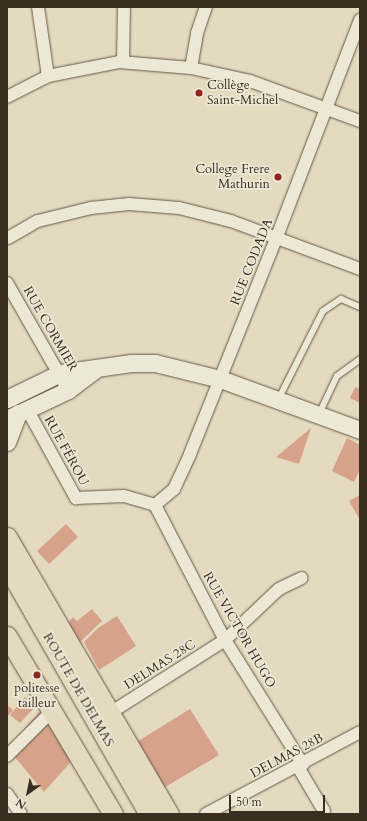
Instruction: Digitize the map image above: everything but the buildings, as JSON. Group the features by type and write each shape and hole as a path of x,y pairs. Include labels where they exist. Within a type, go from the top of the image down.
{"main road":[{"path":"7,387 96,368 131,363 155,363 220,379 360,430"},
{"path":"7,442 17,414 68,390 96,368"},
{"path":"7,399 48,378"},
{"path":"7,537 94,715 168,814"},
{"name":"ROUTE DE DELMAS","path":"7,566 150,814"},
{"name":"ROUTE DE DELMAS","path":"7,592 94,715 134,814"},
{"path":"7,636 113,814"}],"street":[{"path":"38,7 48,76"},
{"path":"123,62 124,7"},
{"path":"191,68 196,33 206,7"},
{"name":"RUE CODADA","path":"155,505 174,490 276,239 360,20"},
{"path":"7,97 48,76 123,62 191,68 250,81 326,110 360,121"},
{"path":"7,238 38,221 91,208 129,204 179,208 231,222 360,269"},
{"name":"RUE CORMIER","path":"7,284 48,378 68,390"},
{"name":"RUE FÉROU","path":"17,414 76,498 124,496 155,505"},
{"name":"RUE VICTOR HUGO","path":"155,505 225,640 301,766 324,811"},
{"name":"DELMAS 28C","path":"94,715 225,640 278,589 302,578"},
{"path":"7,756 51,712"},
{"name":"DELMAS 28B","path":"206,814 301,766 360,732"},
{"path":"7,794 21,814"}],"lane":[{"path":"278,400 323,311 342,299 360,307"},
{"path":"319,414 336,376 360,359"}],"place":[{"name":"Collège Saint-Michel","path":"199,93"},
{"name":"College Frere Mathurin","path":"278,177"},
{"name":"politesse tailleur","path":"37,675"}]}
